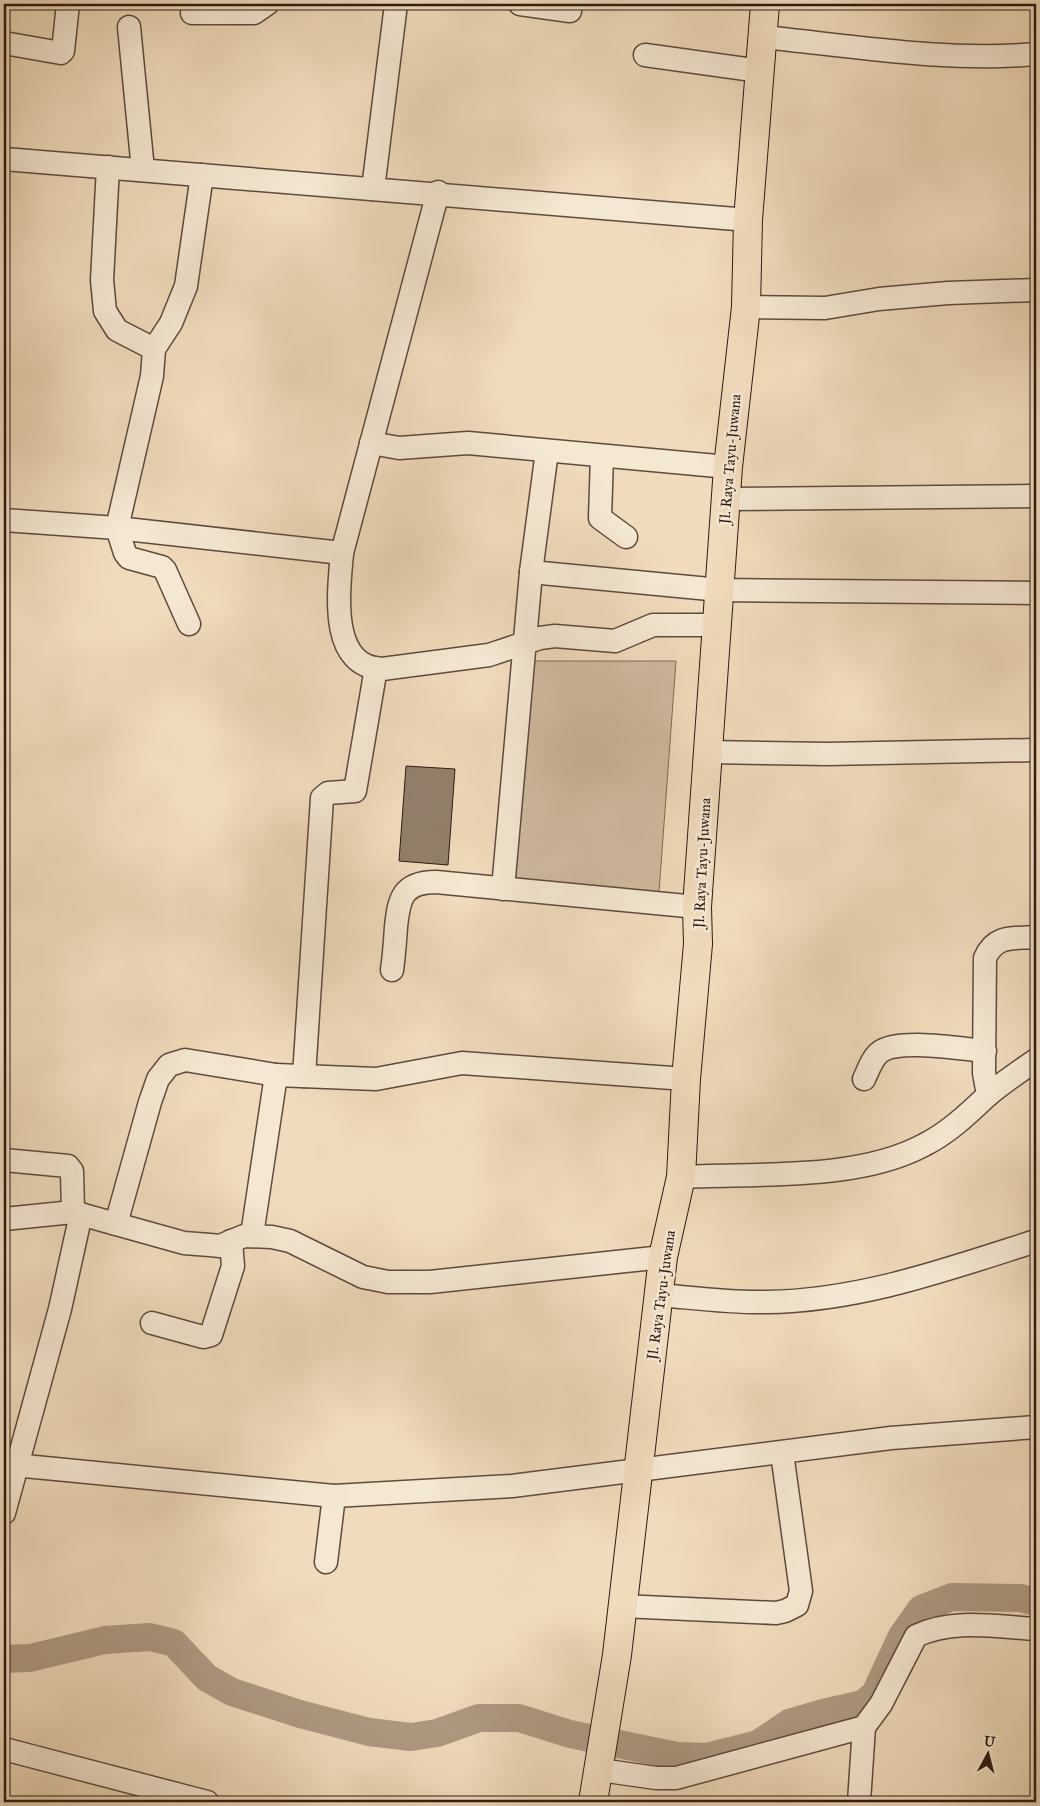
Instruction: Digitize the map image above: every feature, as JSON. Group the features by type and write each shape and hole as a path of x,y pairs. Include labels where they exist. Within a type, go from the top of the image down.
{"main road":[{"name":"Jl. Raya Tayu-Juwana","path":"601,1762 622,1606 663,1257 681,1177 686,1079 698,944 697,908 728,467 746,307 748,220 765,4"},
{"path":"594,1802 601,1762"}],"street":[{"path":"4,43 61,53 63,51 68,4"},
{"path":"192,13 254,13 267,4"},
{"path":"373,189 396,4"},
{"path":"520,4 570,11"},
{"path":"130,27 142,170"},
{"path":"763,37 914,53 977,56 1036,54"},
{"path":"644,55 760,71"},
{"path":"4,158 373,189 438,192 748,220"},
{"path":"108,167 102,280 105,311 117,330 154,349"},
{"path":"189,624 165,570 162,567 129,558 125,553 117,528 152,376 154,349 171,323 186,286 202,175"},
{"path":"438,192 342,553 338,600 343,638 356,659 376,668 489,655 524,645 540,638 555,636 615,642 653,626 717,625"},
{"path":"746,307 825,308 879,299 948,293 1036,290"},
{"path":"371,443 399,448 468,443 728,467"},
{"path":"503,889 531,572 547,451"},
{"path":"602,456 600,518 626,537"},
{"path":"726,499 1036,496"},
{"path":"4,520 117,528 342,553"},
{"path":"531,572 720,590 1036,593"},
{"path":"304,1076 322,798 328,793 355,791 376,668"},
{"path":"709,752 827,754 1036,750"},
{"path":"392,970 398,907 401,898 410,888 418,884 436,882 697,908"},
{"path":"988,1095 984,1073 985,958 990,947 1001,940 1036,937"},
{"path":"864,1079 878,1054 891,1048 907,1046 985,1051"},
{"path":"116,1224 158,1079 169,1065 184,1060 276,1075 376,1079 462,1063 686,1079"},
{"path":"681,1177 789,1173 871,1165 925,1145 1036,1060"},
{"path":"252,1235 276,1075"},
{"path":"4,1160 68,1166 72,1171 77,1213 60,1309 10,1465 4,1513"},
{"path":"4,1219 77,1213 184,1243 220,1246 252,1235 290,1241 363,1277 388,1282 430,1282 663,1257"},
{"path":"152,1323 203,1337 211,1335 233,1266 231,1241"},
{"path":"660,1295 766,1302 848,1294 914,1280 1036,1241"},
{"path":"10,1465 334,1496 512,1486 638,1468 782,1453 891,1438 1036,1428"},
{"path":"622,1606 776,1613 797,1605 801,1591 782,1453"},
{"path":"326,1562 334,1496"},
{"path":"859,1802 864,1727 881,1704 916,1636 924,1632 970,1625 1036,1629"},
{"path":"601,1762 656,1778 676,1778 864,1727"},
{"path":"4,1749 207,1802"}],"shaded area":[{"path":"527,661 676,661 659,892 505,877"}],"building":[{"path":"406,766 455,769 448,865 399,861"}],"waterway":[{"path":"4,1659 30,1658 105,1640 150,1637 174,1643 207,1678 232,1692 300,1714 369,1732 411,1737 437,1733 479,1718 519,1718 570,1734 677,1756 706,1757 758,1744 789,1723 863,1704 875,1694 902,1636 921,1609 952,1597 1021,1598 1036,1602"}]}
